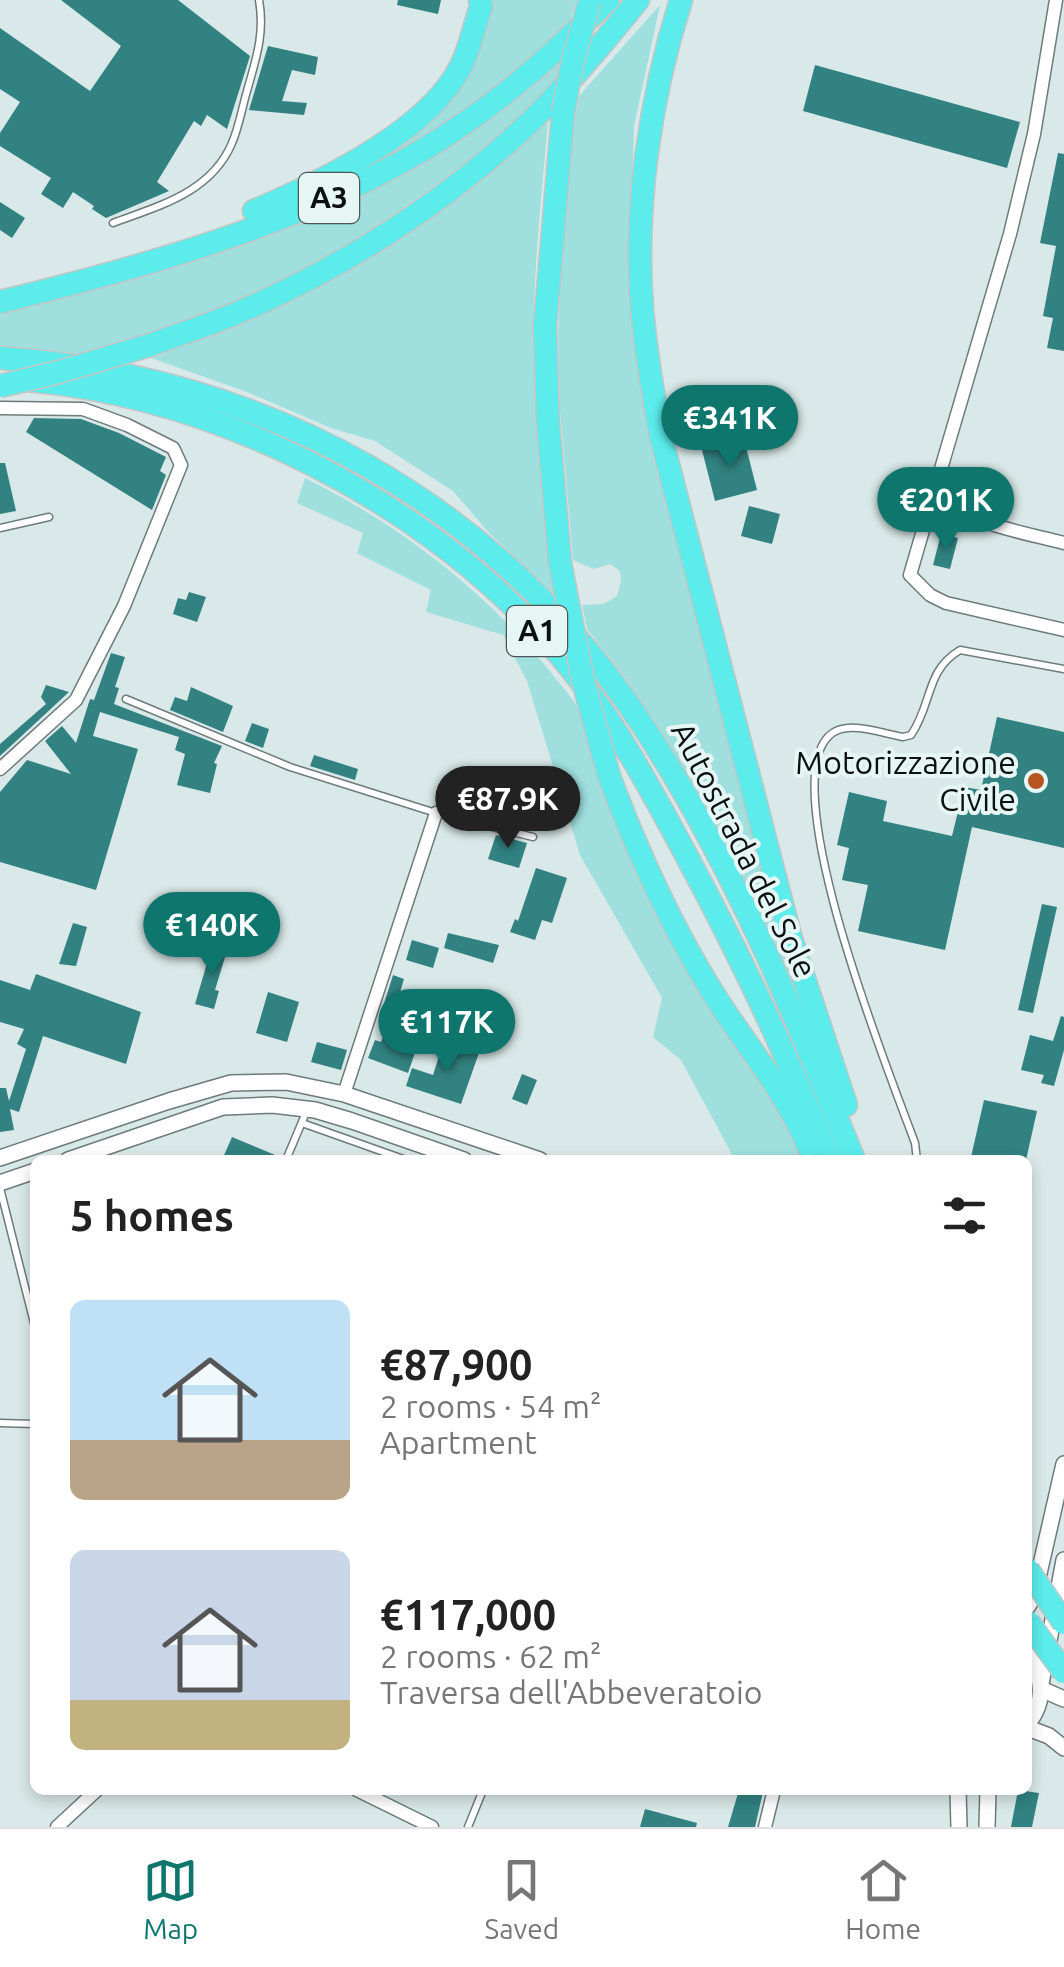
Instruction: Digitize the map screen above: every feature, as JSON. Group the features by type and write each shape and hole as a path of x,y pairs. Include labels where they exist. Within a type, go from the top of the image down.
{"highway":[{"path":"0,290 128,254 245,215 380,146 431,107 461,67 480,0"},
{"path":"590,0 563,113 545,326 548,423 560,563 583,681 609,776 641,860 712,992 761,1061 798,1123 812,1155"},
{"name":"A3","path":"0,302 221,238 333,196 467,122 535,69 608,0"},
{"name":"A3","path":"0,382 59,372 150,345 236,314 326,269 416,214 528,124 568,84 638,0"},
{"path":"681,0 652,118 645,178 642,306 650,373 661,438 791,938 865,1155"},
{"name":"Autostrada del Sole","path":"0,358 114,371 261,414 390,477 502,560 555,612 644,727 747,914 852,1155"},
{"name":"Autostrada del Sole","path":"0,382 34,380 112,395 247,434 384,504 444,546 496,591 550,644 633,758 758,994 828,1155"},
{"path":"1032,1576 1064,1623"},
{"path":"1032,1628 1064,1672"}],"street":[{"path":"1056,0 1034,134 1010,234 910,575 930,595 946,603 1064,630"},
{"path":"0,408 83,409 173,448 181,466 124,606 76,700 0,770"},
{"path":"933,496 977,522 1064,543"},
{"path":"344,1094 436,813"},
{"path":"0,1158 169,1100 232,1083 286,1082 344,1094 525,1155"},
{"path":"83,1155 223,1108 272,1105 446,1155"},
{"path":"0,1186 30,1173"},
{"path":"1032,1599 1064,1464"},
{"path":"1032,1717 1040,1700 1064,1560"},
{"path":"1032,1662 1041,1686 1064,1698"},
{"path":"1032,1727 1064,1748"},
{"path":"57,1827 92,1795"},
{"path":"367,1795 432,1827"},
{"path":"764,1827 773,1795"},
{"path":"958,1795 959,1827"},
{"path":"987,1827 988,1795"}],"lane":[{"path":"112,223 189,192 223,161 233,141 260,48 263,26 258,0"},
{"path":"0,528 49,517"},
{"path":"917,1155 850,966 816,832 816,760 822,744 833,732 849,728 911,735 942,661 960,650 1064,668"},
{"path":"126,699 290,767 436,813 532,837"},
{"path":"288,1155 305,1116 395,1155"},
{"path":"0,1186 2,1208 30,1309"},
{"path":"0,1424 30,1424"},
{"path":"468,1827 481,1795"}],"shaded area":[{"path":"489,0 577,0 568,27 477,102 437,131 367,168 414,137 451,100 477,55"},
{"path":"660,5 634,126 629,293 651,449 791,973 685,772 626,679 587,629 582,605 604,604 617,596 620,571 610,564 594,569 573,560 558,338 563,213 574,124 579,96"},
{"path":"564,59 548,92 517,121 403,209 302,270 196,319 83,355 54,356 0,347 0,308 245,239 528,89"},
{"path":"548,122 536,270 534,359 539,448 556,596 491,535 453,491 375,441 331,428 247,392 151,358 272,308 387,246 471,188"},
{"path":"305,478 407,539 499,615 574,701 800,1155 732,1155 681,1060 653,1037 662,998 580,855 527,681 503,635 426,612 431,590 357,553 363,533 297,503"}],"building":[{"path":"61,0 178,0 250,56 227,129 207,115 201,126 194,121 157,182 169,191 106,218 73,192 63,208 41,194 51,178 0,146 0,133 20,102 0,89 0,28 90,91 121,46"},
{"path":"398,0 441,0 438,14 397,5"},
{"path":"268,46 318,57 315,75 292,70 282,101 307,103 304,115 249,110"},
{"path":"815,65 1020,122 1007,168 803,111"},
{"path":"1058,153 1064,154 1064,351 1047,348 1053,318 1043,316 1056,246 1040,243"},
{"path":"0,202 25,218 12,238 0,230"},
{"path":"34,418 81,419 166,457 160,471 166,475 152,510 26,432"},
{"path":"744,439 757,490 715,501 702,450"},
{"path":"0,463 5,463 16,511 0,514"},
{"path":"749,506 780,514 772,544 741,536"},
{"path":"941,534 958,538 950,569 933,565"},
{"path":"189,592 206,597 197,622 173,614 178,598 186,600"},
{"path":"111,653 125,657 114,704 222,746 214,763 217,764 210,793 177,785 185,754 175,750 179,737 100,712 93,736 138,749 96,890 0,862 0,792 27,760 71,774 45,741 62,726 76,743"},
{"path":"46,685 69,692 0,756 0,744 46,704 41,697"},
{"path":"191,687 233,706 223,732 170,710 175,697 187,701"},
{"path":"997,717 1064,732 1064,848 972,827 945,950 858,931 868,885 842,880 849,848 837,845 849,792 887,801 883,821 952,836 964,787 981,790"},
{"path":"252,723 269,729 263,748 245,741"},
{"path":"314,755 358,769 355,780 310,766"},
{"path":"504,801 538,809 533,830 499,821"},
{"path":"496,835 527,843 519,868 488,859"},
{"path":"536,868 567,878 552,923 542,920 535,940 510,932 515,919 518,921"},
{"path":"1042,904 1057,907 1033,1013 1018,1010"},
{"path":"73,923 87,927 76,966 59,964"},
{"path":"448,933 499,945 493,963 444,948"},
{"path":"412,940 439,948 433,968 406,960"},
{"path":"213,943 228,947 215,990 219,991 214,1009 195,1004"},
{"path":"36,974 141,1012 126,1064 43,1036 19,1112 10,1109 14,1130 0,1132 0,1088 6,1088 9,1101 26,1049 17,1044 24,1029 0,1022 0,980 30,990"},
{"path":"393,975 404,979 395,1009 382,1010"},
{"path":"424,991 450,999 444,1020 418,1012"},
{"path":"268,992 299,1002 287,1042 256,1033"},
{"path":"1061,1016 1064,1050 1054,1086 1041,1083 1044,1075 1021,1070 1030,1035 1053,1041"},
{"path":"387,1026 420,1038 408,1073 368,1058 375,1040 381,1042"},
{"path":"317,1042 347,1050 341,1070 311,1062"},
{"path":"460,1043 480,1050 461,1104 406,1086 412,1068 433,1075 442,1047 457,1052"},
{"path":"522,1074 537,1080 527,1105 512,1099"},
{"path":"984,1100 1037,1111 1027,1155 971,1155"},
{"path":"232,1137 275,1155 224,1155"},
{"path":"1039,1793 1032,1827 1011,1827 1017,1795"},
{"path":"738,1795 762,1795 755,1827 728,1827"},
{"path":"645,1809 697,1823 696,1827 640,1827"}],"place":[{"name":"Motorizzazione Civile","path":"1036,781"}]}
